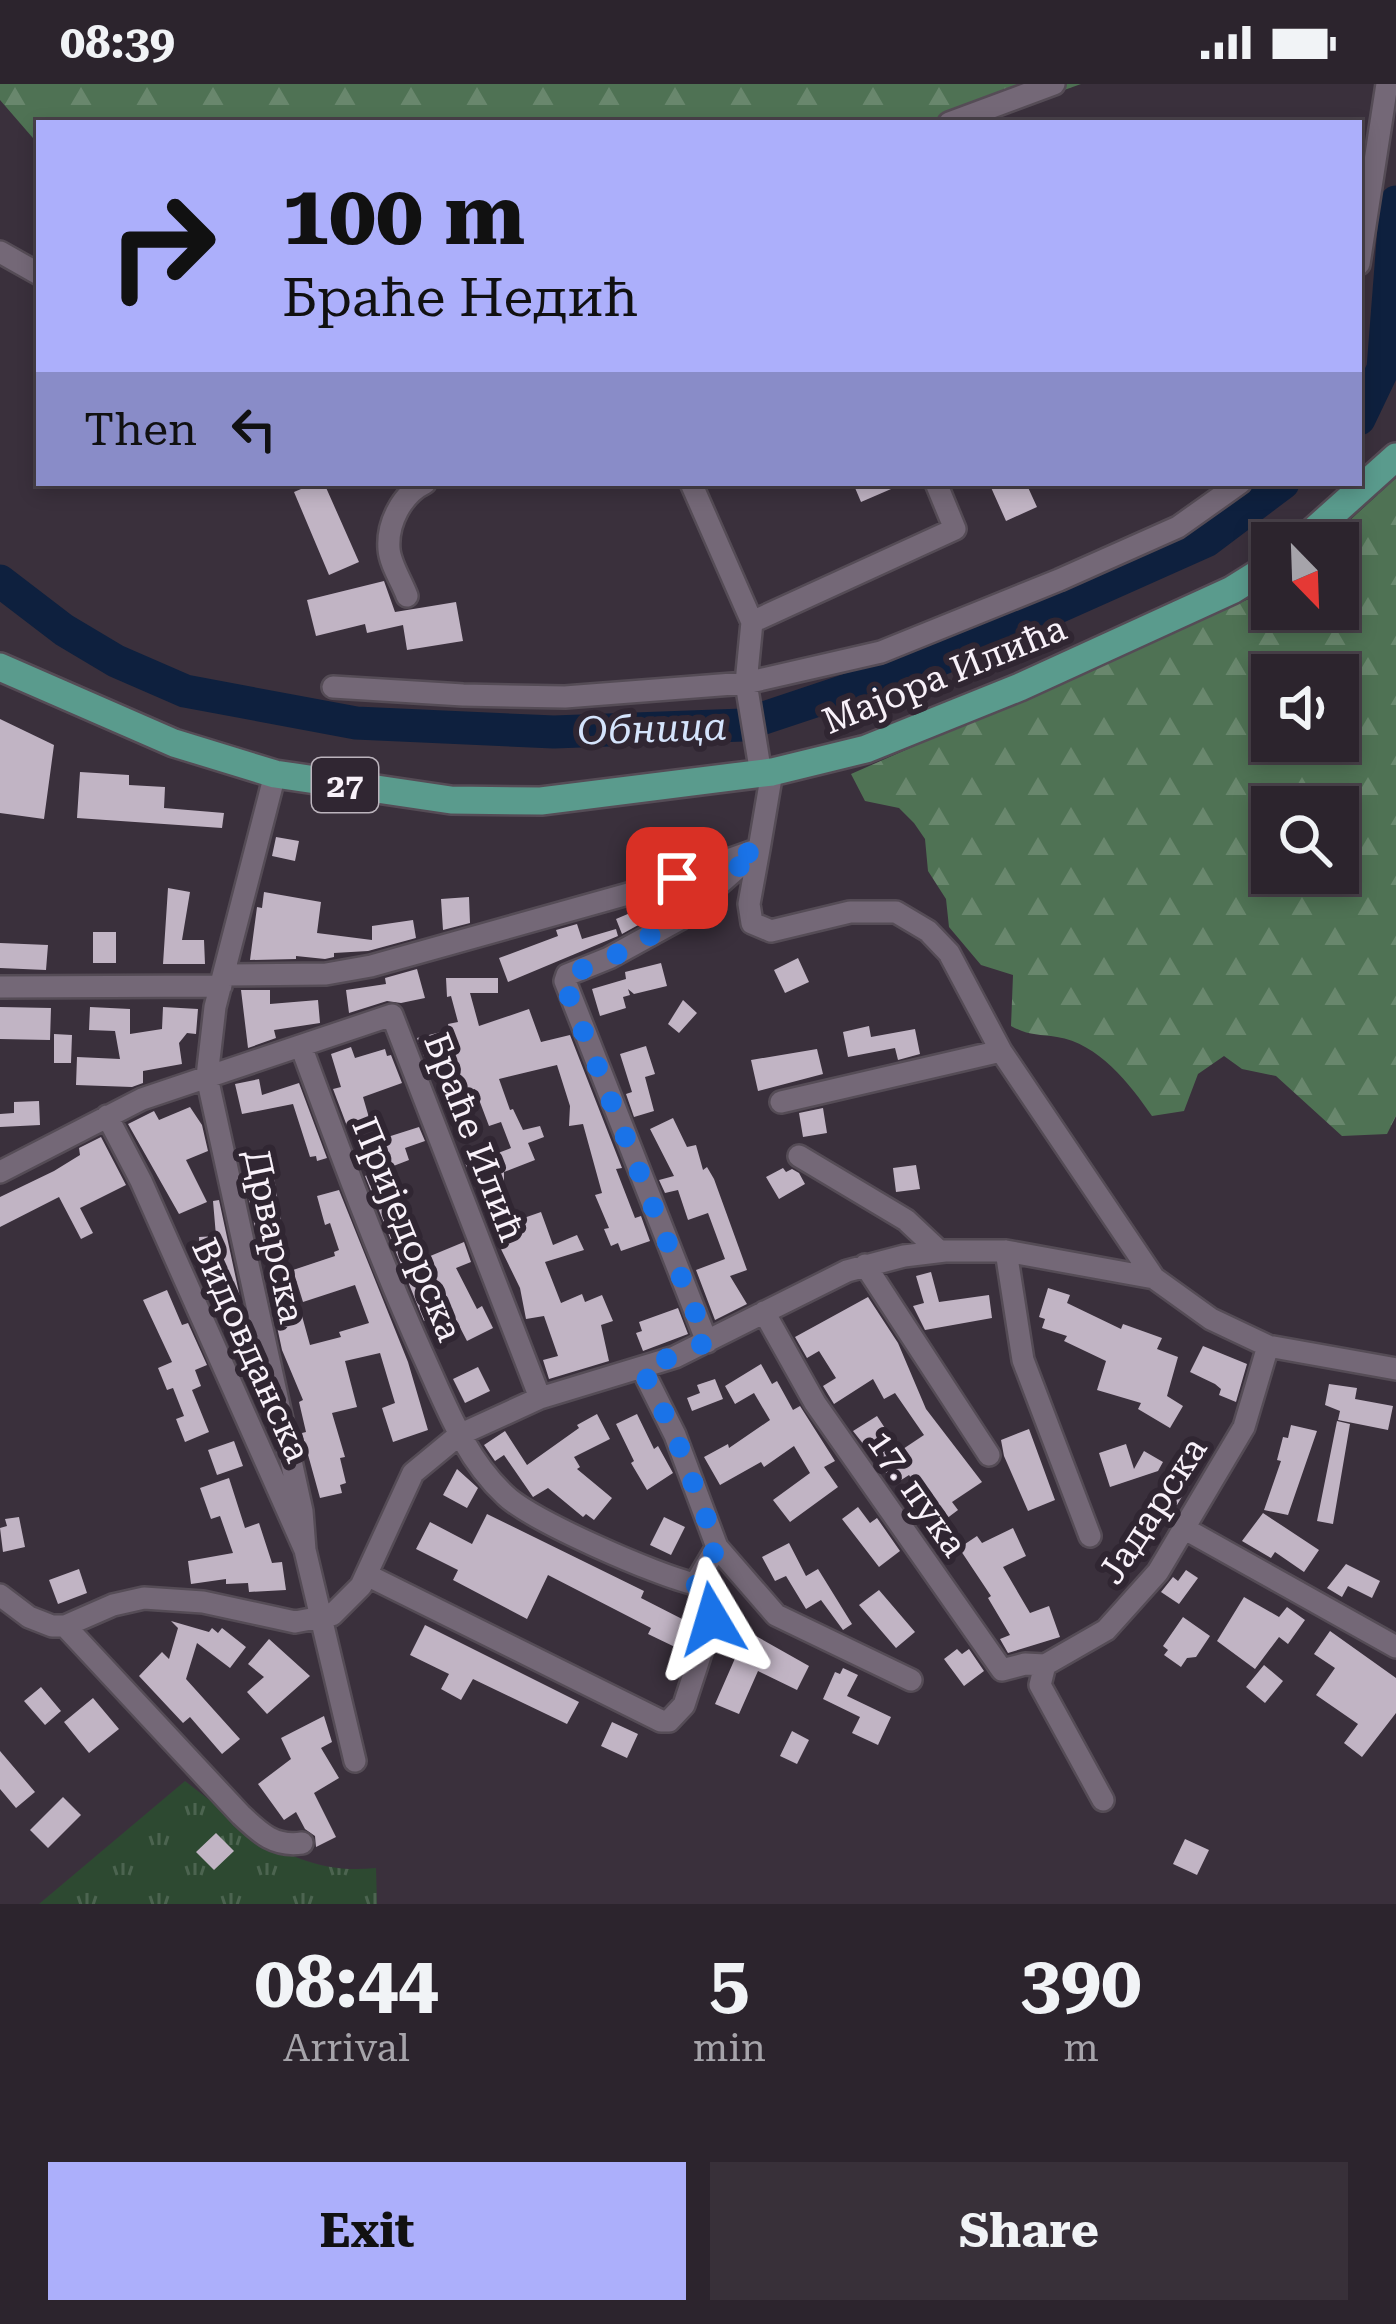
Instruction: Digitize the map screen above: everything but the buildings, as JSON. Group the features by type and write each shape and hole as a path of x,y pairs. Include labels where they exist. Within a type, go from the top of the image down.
{"main road":[{"path":"1323,522 1396,457"},
{"name":"Мајора Илића","path":"0,667 174,743 275,774 507,804 840,757 974,706 1251,578"}],"street":[{"path":"957,120 1054,84"},
{"path":"1362,245 1387,84"},
{"path":"0,252 36,272"},
{"path":"407,596 388,551 393,517 418,486"},
{"path":"692,486 752,622 747,687 764,765 759,849 749,904 752,923 771,932 850,912 896,912 914,920 949,953 1001,1051 1154,1278 1210,1319 1268,1346 1396,1369"},
{"path":"752,622 955,529 937,486"},
{"path":"333,687 565,697 747,687 881,652 1037,590 1178,526 1236,486"},
{"name":"Дрварска","path":"275,774 210,1029 207,1077 302,1511 305,1550"},
{"path":"0,987 222,980 326,974 371,966 653,887 759,849"},
{"path":"707,1342 566,981 568,975 647,938 696,908 759,849"},
{"name":"Браће Илић","path":"0,1172 142,1099 392,1015 540,1398"},
{"name":"Приједорска","path":"301,1046 361,1207 459,1435 509,1500 658,1573 695,1583"},
{"path":"781,1102 1001,1051"},
{"name":"Видовданска","path":"107,1116 305,1550 355,1761"},
{"path":"800,1156 906,1220 939,1251"},
{"path":"65,1626 112,1605 144,1598 203,1602 295,1622 323,1618 347,1604 367,1575 413,1474 459,1435 540,1398 642,1369 707,1342 865,1264 939,1251 1006,1251 1154,1278"},
{"path":"1006,1251 1023,1360 1090,1536"},
{"path":"865,1264 989,1455"},
{"name":"17. пука","path":"764,1312 815,1403 1002,1670 1045,1665"},
{"name":"Јадарска","path":"1045,1665 1120,1618 1187,1529 1244,1427 1268,1346"},
{"path":"642,1369 675,1435 717,1547 776,1615 910,1680"},
{"path":"1187,1529 1396,1646"},
{"path":"367,1575 669,1721 684,1706 712,1619 695,1583 717,1547"},
{"path":"0,1595 29,1617 65,1626 266,1838 302,1844"},
{"path":"1045,1665 1040,1685 1103,1800"}],"green space":[{"path":"0,84 1081,84 980,120 36,120 36,142 0,100"},
{"path":"1396,478 1396,1116 1387,1134 1342,1136 1276,1076 1242,1069 1224,1056 1198,1074 1184,1111 1152,1116 1123,1079 1086,1047 1011,1026 1013,975 981,965 949,927 946,899 928,871 925,839 899,808 865,801 851,774 1251,598 1251,630 1359,630 1359,522 1348,522"},
{"path":"185,1781 251,1832 295,1857 347,1869 376,1868 377,1904 39,1904"}],"waterway":[{"name":"Обница","path":"1362,413 1383,369 1396,202"},
{"name":"Обница","path":"0,581 64,630 116,661 185,691 356,723 554,732 743,725 941,659 1206,541 1279,486"}],"route":[{"path":"677,878 759,849 696,908 610,958 568,975 566,988 707,1342 642,1369 675,1435 717,1547 695,1583 712,1619"}]}
